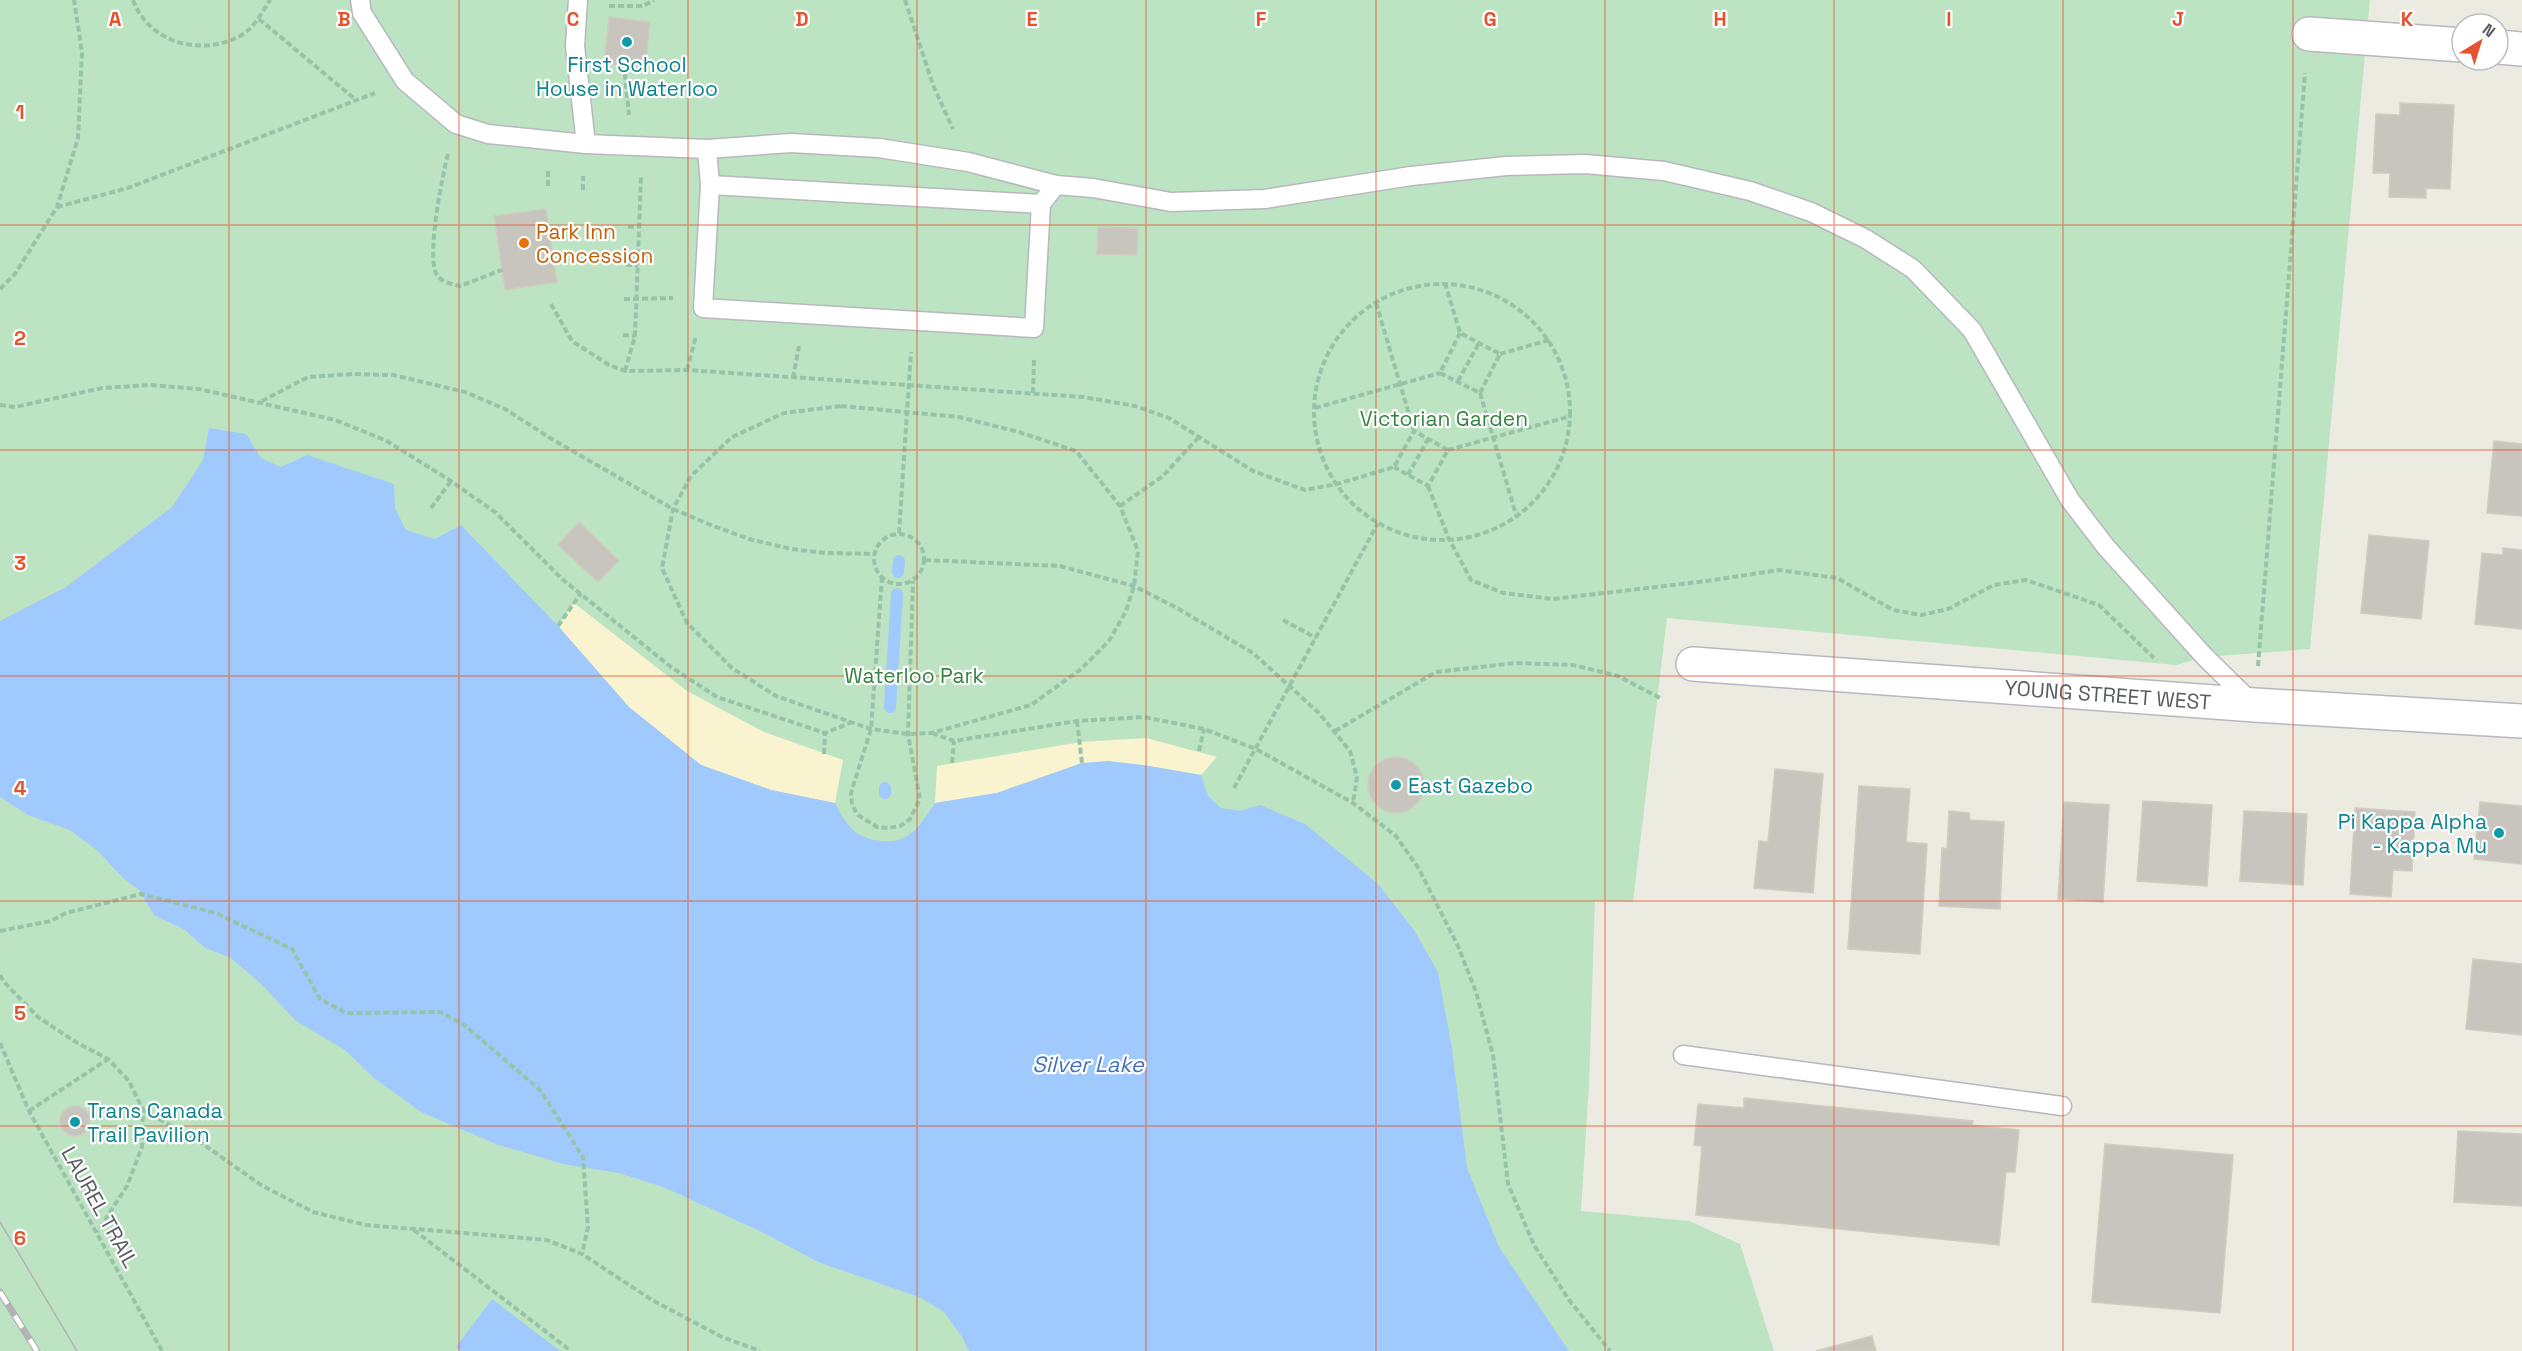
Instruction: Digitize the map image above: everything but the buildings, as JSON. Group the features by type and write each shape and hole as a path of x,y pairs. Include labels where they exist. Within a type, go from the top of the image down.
{"street":[{"path":"2309,34 2450,44"},
{"name":"YOUNG STREET WEST","path":"1693,664 2255,705 2522,721"}],"lane":[{"path":"360,0 362,13 405,81 456,124 488,134 586,144 708,149 791,143 879,148 968,162 1056,185 1093,188 1171,202 1265,199 1411,176 1506,166 1586,164 1664,171 1750,191 1811,212 1866,239 1914,269 1972,330 2070,500 2106,547 2174,623 2255,705"},
{"path":"578,3 575,46 586,144"},
{"path":"708,149 710,185 703,308 1034,328 1041,204 1056,185"},
{"path":"710,185 1041,204"},
{"path":"1683,1055 2062,1106"}],"path":[{"path":"0,289 15,274 57,207 78,138 82,52 74,0"},
{"path":"133,0 137,10 152,28 172,41 195,46 219,44 241,35 259,19 270,0"},
{"path":"578,3 644,6 654,0"},
{"path":"905,0 933,85 968,162"},
{"path":"259,19 357,100"},
{"path":"2255,705 2309,34"},
{"path":"624,65 638,146 641,226 635,297 635,336 625,371"},
{"path":"57,207 128,188 405,81"},
{"path":"456,124 440,184 434,243 435,272 440,279 459,286 502,270"},
{"path":"548,170 548,186"},
{"path":"583,172 583,190"},
{"path":"628,227 641,226"},
{"path":"626,265 638,265"},
{"path":"1444,283 1460,333 1479,344 1500,354 1549,340"},
{"path":"1444,283 1492,294 1514,306 1533,322 1549,340 1561,364 1568,389 1571,416 1566,446 1555,473 1538,498 1517,518 1484,534 1449,539 1412,537 1378,523 1356,506 1337,484 1324,460 1316,435 1315,408 1318,380 1328,354 1343,331 1364,310 1401,291 1444,283"},
{"path":"624,299 635,297 703,298"},
{"path":"551,304 572,341 609,365 625,371 687,370 910,387 1083,396 1135,406 1168,418 1253,471 1305,490 1337,484 1394,467 1414,431 1376,303"},
{"path":"1440,373 1460,333"},
{"path":"623,335 635,336"},
{"path":"1458,381 1479,344"},
{"path":"1500,354 1480,393 1517,518"},
{"path":"1315,408 1440,373 1480,393"},
{"path":"262,401 308,377 352,374 393,375 465,393 505,409 550,438 673,509 749,539 790,549 825,553 874,554"},
{"path":"0,405 15,407 102,388 150,385 199,388 335,420 385,440 451,481 496,513 562,579 671,667 717,697 825,733 852,722"},
{"path":"899,534 906,412 910,387"},
{"path":"841,406 959,417 1019,432 1076,451 1120,506 1138,550 1134,586 1126,610 1110,641 1080,670 1031,705 931,733 908,734 872,729 777,696 732,668 687,623 662,568 673,509 692,476 732,437 784,413 841,406"},
{"path":"1414,431 1448,450 1571,416"},
{"path":"1120,506 1163,476 1198,438"},
{"path":"1408,475 1428,439"},
{"path":"1428,486 1448,450"},
{"path":"1394,467 1428,486 1449,539 1471,580 1503,593 1553,599 1779,570 1837,578 1893,610 1921,615 1948,609 1994,585 2026,580 2099,605 2161,665"},
{"path":"431,508 451,481"},
{"path":"1234,788 1378,523"},
{"path":"899,534 907,535 920,544 925,560 919,576 913,581 896,584 888,582 876,570 874,554 883,540 899,534"},
{"path":"925,560 1060,566 1134,586 1177,608 1253,653 1319,713 1350,751 1356,777 1353,803"},
{"path":"882,577 872,729 851,793 852,805 858,815 877,827 900,826 910,819 920,799 908,734 913,581"},
{"path":"558,626 581,593"},
{"path":"1283,620 1316,639"},
{"path":"1335,731 1436,672 1515,663 1573,665 1618,676 1660,698"},
{"path":"931,733 954,741 1077,722 1144,717 1204,729 1256,749 1353,803 1396,836 1419,869 1458,946 1476,992 1493,1055 1508,1184 1534,1245 1569,1300 1610,1351"},
{"path":"1077,722 1082,763"},
{"path":"1199,751 1204,729"},
{"path":"824,754 825,733"},
{"path":"952,763 954,741"},
{"path":"0,931 51,921 66,913 141,894 216,913 292,949 320,999 346,1013 440,1012 463,1024 540,1090 583,1156 588,1227 582,1254"},
{"path":"0,975 38,1017 74,1041 108,1059 129,1081 143,1110 142,1147 127,1186 97,1232"},
{"name":"LAUREL TRAIL","path":"0,1043 29,1111 162,1351"},
{"path":"29,1111 108,1059"},
{"path":"143,1110 200,1142 261,1185 313,1212 366,1225 547,1240 582,1254 652,1300 722,1337 760,1351"},
{"path":"414,1230 571,1351"}],"green space":[{"name":"Waterloo Park","path":"0,0 2370,0 2310,649 2205,657 2176,665 1667,618 1633,902 1595,901 1589,1084 1581,1211 1689,1221 1740,1244 1774,1351 0,1351"}],"sand":[{"path":"574,603 687,691 764,732 843,760 835,803 771,790 701,765 629,707 558,626"},
{"path":"1146,738 1217,757 1201,775 1143,765 1082,763 997,793 935,803 937,766 1081,742"}],"water":[{"name":"Silver Lake","path":"209,428 246,434 261,458 281,467 307,455 394,484 395,508 406,530 435,539 461,525 558,626 629,707 701,765 771,790 835,803 850,827 869,839 895,841 907,836 926,817 935,803 997,793 1082,763 1108,761 1201,775 1208,796 1221,808 1240,811 1260,805 1305,824 1378,884 1414,930 1438,972 1452,1049 1467,1168 1499,1247 1569,1351 969,1351 944,1312 919,1297 818,1262 760,1231 663,1187 619,1173 563,1164 496,1144 421,1112 374,1078 345,1050 296,1021 261,984 231,958 205,948 185,930 154,915 139,890 122,877 98,851 70,830 28,815 0,797 0,621 66,587 172,507 203,460"},
{"path":"492,1299 560,1351 461,1351 456,1347"}],"waterway":[{"path":"898,572 899,561"},
{"path":"890,707 897,594"},
{"path":"885,788 885,793"}],"tram line":[{"path":"0,1222 77,1351"}],"railway":[{"path":"0,1292 37,1351"}],"place":[{"name":"First School House in Waterloo","path":"627,42"},
{"name":"Park Inn Concession","path":"524,243"},
{"name":"East Gazebo","path":"1396,785"},
{"name":"Pi Kappa Alpha - Kappa Mu","path":"2499,833"},
{"name":"Trans Canada Trail Pavilion","path":"75,1122"}],"park label":[{"name":"Victorian Garden","path":"1444,418"}]}
